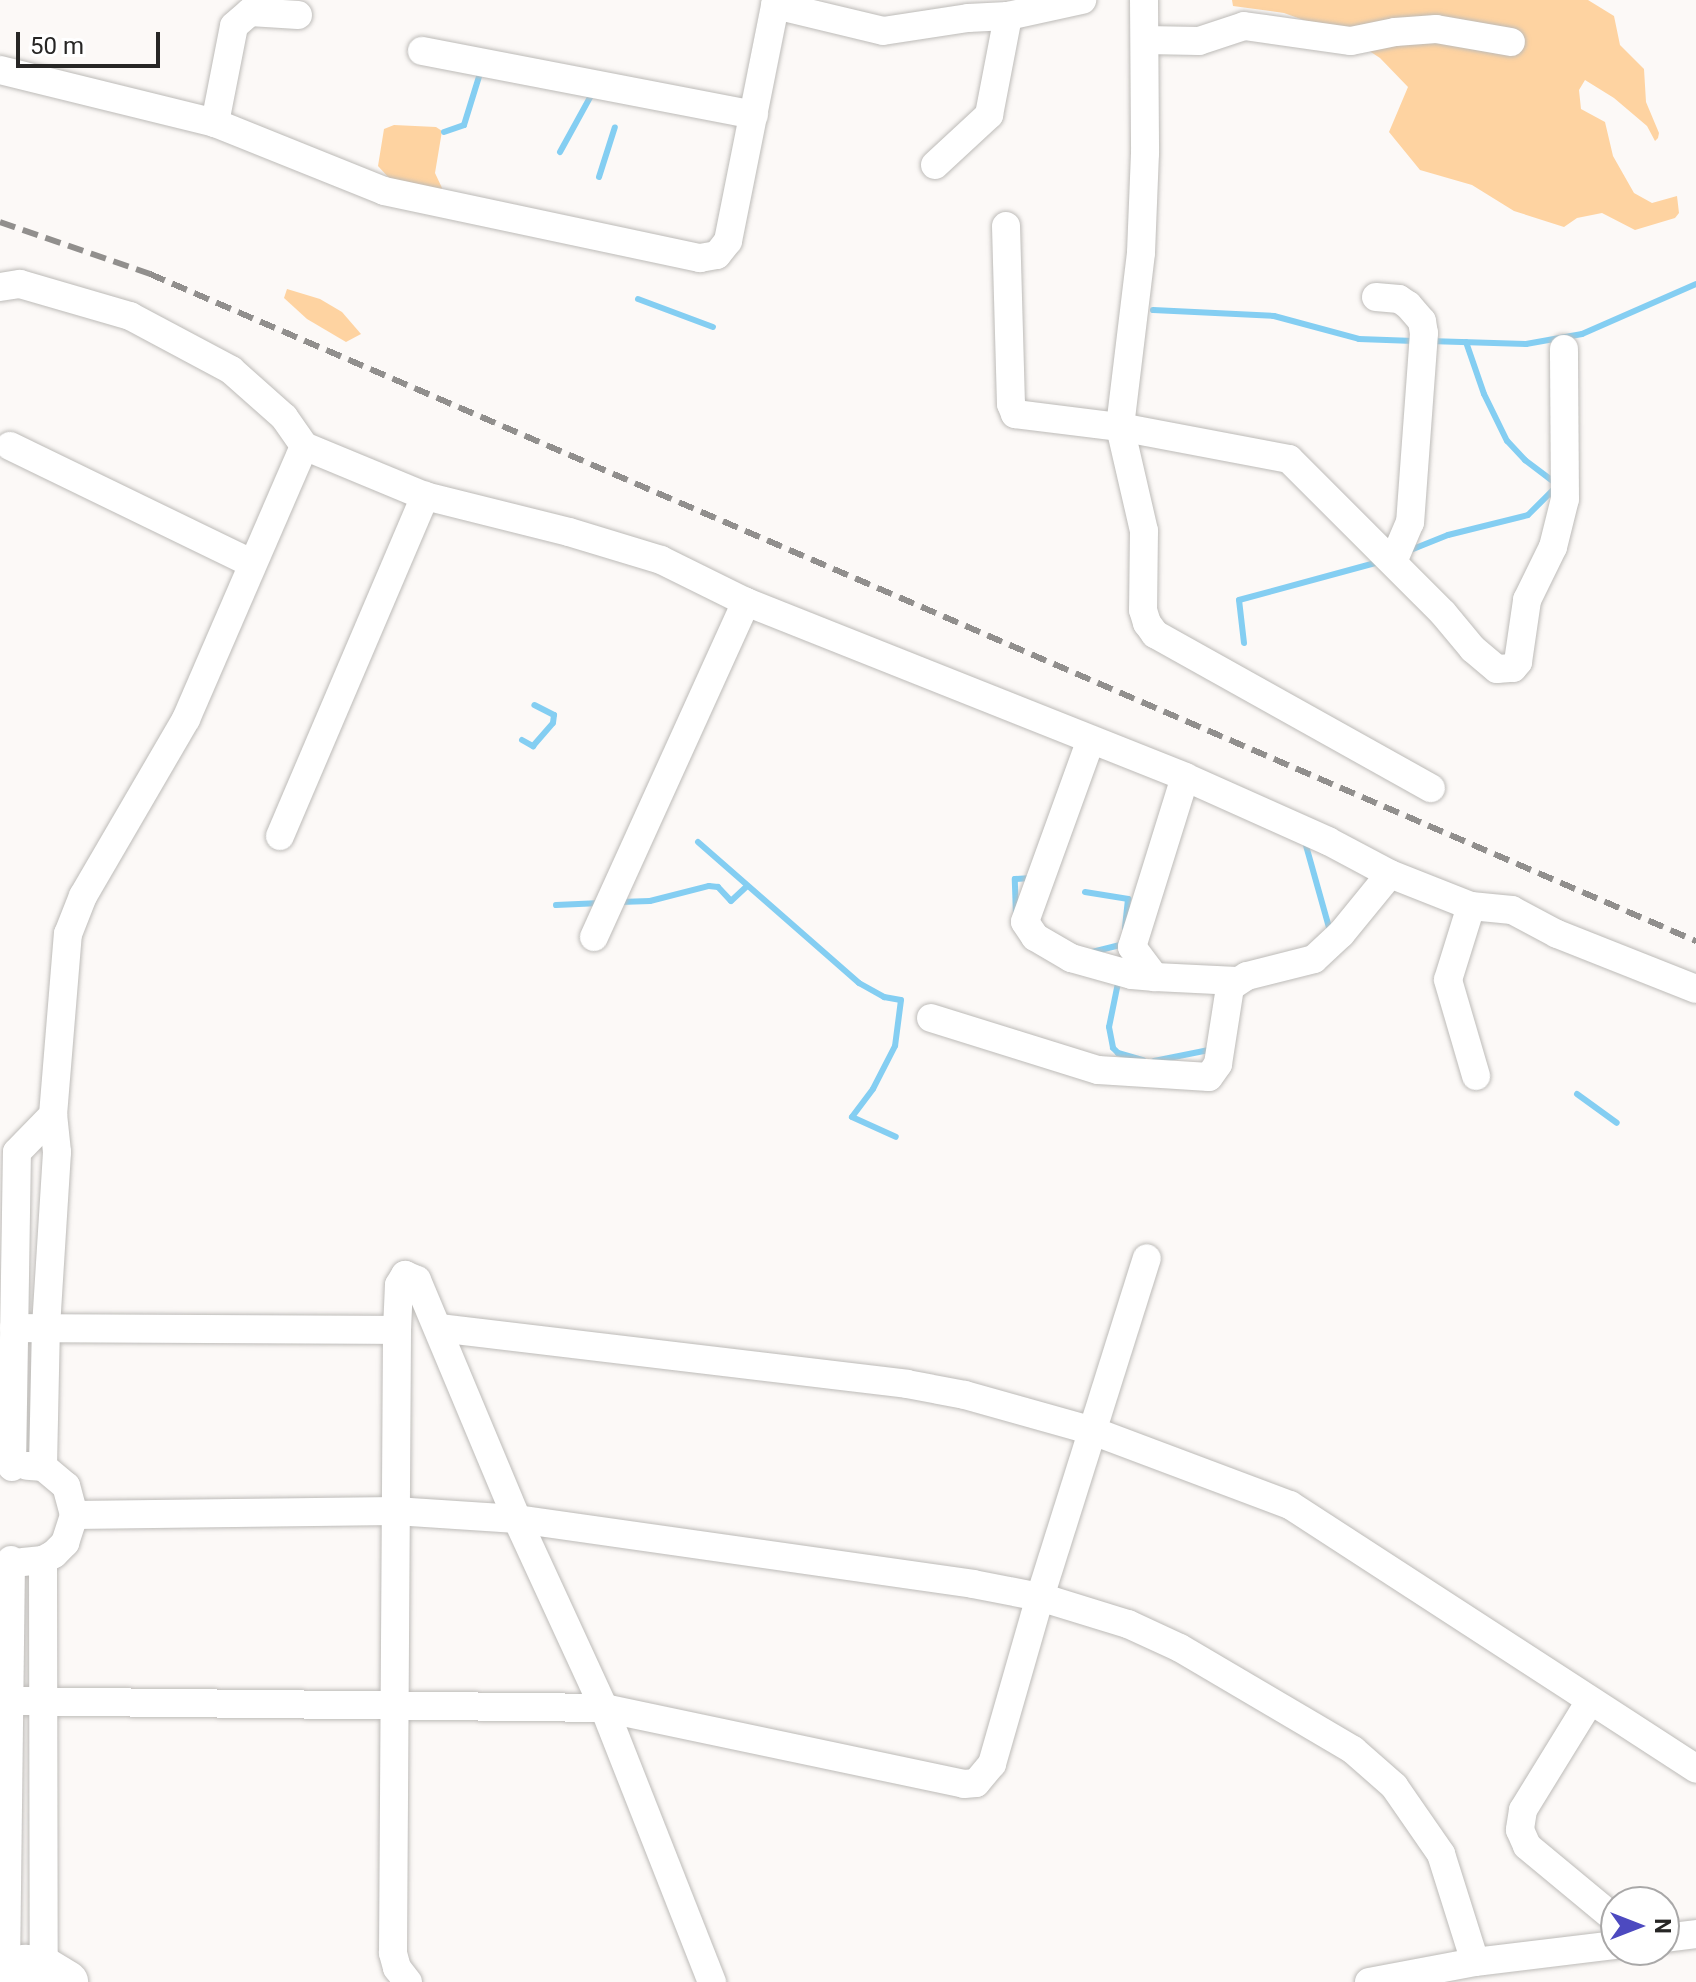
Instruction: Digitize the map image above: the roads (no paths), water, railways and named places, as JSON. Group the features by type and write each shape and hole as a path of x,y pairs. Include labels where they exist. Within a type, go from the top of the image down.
{"street":[{"path":"0,70 215,123 384,191 700,258 717,255 728,241 776,3 883,31 968,18 1008,16 1082,0"},
{"path":"1144,0 1141,253 1120,427 1144,531 1143,610 1155,634 1431,788"},
{"path":"215,123 234,26 250,12 298,15"},
{"path":"935,165 989,115 1008,16"},
{"path":"1145,40 1199,41 1244,26 1351,41 1395,32 1436,29 1511,42"},
{"path":"422,51 754,115"},
{"path":"1006,226 1012,410 1020,416 1120,427 1289,459 1393,562 1483,659 1497,669 1513,668 1518,662 1527,600 1553,547 1565,499 1564,349"},
{"path":"0,287 20,284 70,296 130,316 231,370 284,417 304,446 425,496 569,532 661,560 746,602 1090,742 1185,777 1328,841 1390,874 1471,906 1512,910 1557,934 1696,989"},
{"path":"1376,297 1399,299 1408,305 1422,321 1424,333 1413,506 1406,537 1393,562"},
{"path":"10,446 251,563"},
{"path":"43,1467 46,1327 57,1152 53,1115 68,934 83,896 186,719 304,446"},
{"path":"280,836 425,496"},
{"path":"594,937 746,602"},
{"path":"1090,742 1025,922 1035,937 1071,958 1155,977 1237,981 1314,959 1341,934 1390,874"},
{"path":"1155,977 1135,955 1132,936 1185,777"},
{"path":"1471,906 1448,980 1476,1076"},
{"path":"931,1018 1098,1070 1201,1079 1209,1077 1218,1064 1228,992 1237,981"},
{"path":"29,1974 4,1701 5,1557 43,1560 65,1543 74,1515 66,1486 43,1467 6,1470 14,1328 8,1249 17,1152 53,1115"},
{"path":"4,1701 604,1708 964,1784 976,1783 992,1764 1040,1597 1147,1258"},
{"path":"408,1982 397,1968 393,1953 397,1330 399,1285 405,1275 417,1280 439,1328 517,1519 604,1708 712,1982"},
{"path":"14,1328 397,1330"},
{"path":"439,1328 907,1384 965,1395 1093,1431 1231,1480 1290,1505 1696,1769"},
{"path":"74,1515 395,1511 517,1519 932,1577 1040,1597 1128,1624 1180,1648 1353,1750 1394,1786 1441,1854 1475,1962"},
{"path":"29,1974 43,1700 43,1560"},
{"path":"1590,1701 1523,1810 1520,1830 1527,1846 1600,1907"},
{"path":"1369,1982 1475,1962 1600,1947"}],"waterway":[{"path":"444,132 464,125 481,70"},
{"path":"560,152 593,92"},
{"path":"599,177 615,127"},
{"path":"1429,341 1526,344 1582,334 1696,284"},
{"path":"638,299 713,327"},
{"path":"1153,310 1274,316 1359,339 1414,341"},
{"path":"1408,551 1448,535 1528,515 1558,485 1525,460 1507,441 1484,394 1466,342"},
{"path":"1244,643 1239,600 1379,562"},
{"path":"522,740 533,746 553,723 554,715 534,705"},
{"path":"698,842 859,983 884,997 901,1000 895,1046 873,1089 852,1117 896,1137"},
{"path":"1305,842 1330,931"},
{"path":"1016,915 1015,879 1032,878"},
{"path":"620,902 650,901 709,886 718,887 731,901 747,886"},
{"path":"1085,892 1128,899 1125,928"},
{"path":"556,905 601,903"},
{"path":"1092,952 1123,944"},
{"path":"1119,978 1109,1027 1113,1048 1118,1053 1143,1060"},
{"path":"1154,1061 1214,1049"},
{"path":"1577,1094 1617,1123"}],"railway":[{"path":"0,222 150,274 1696,941"}]}
